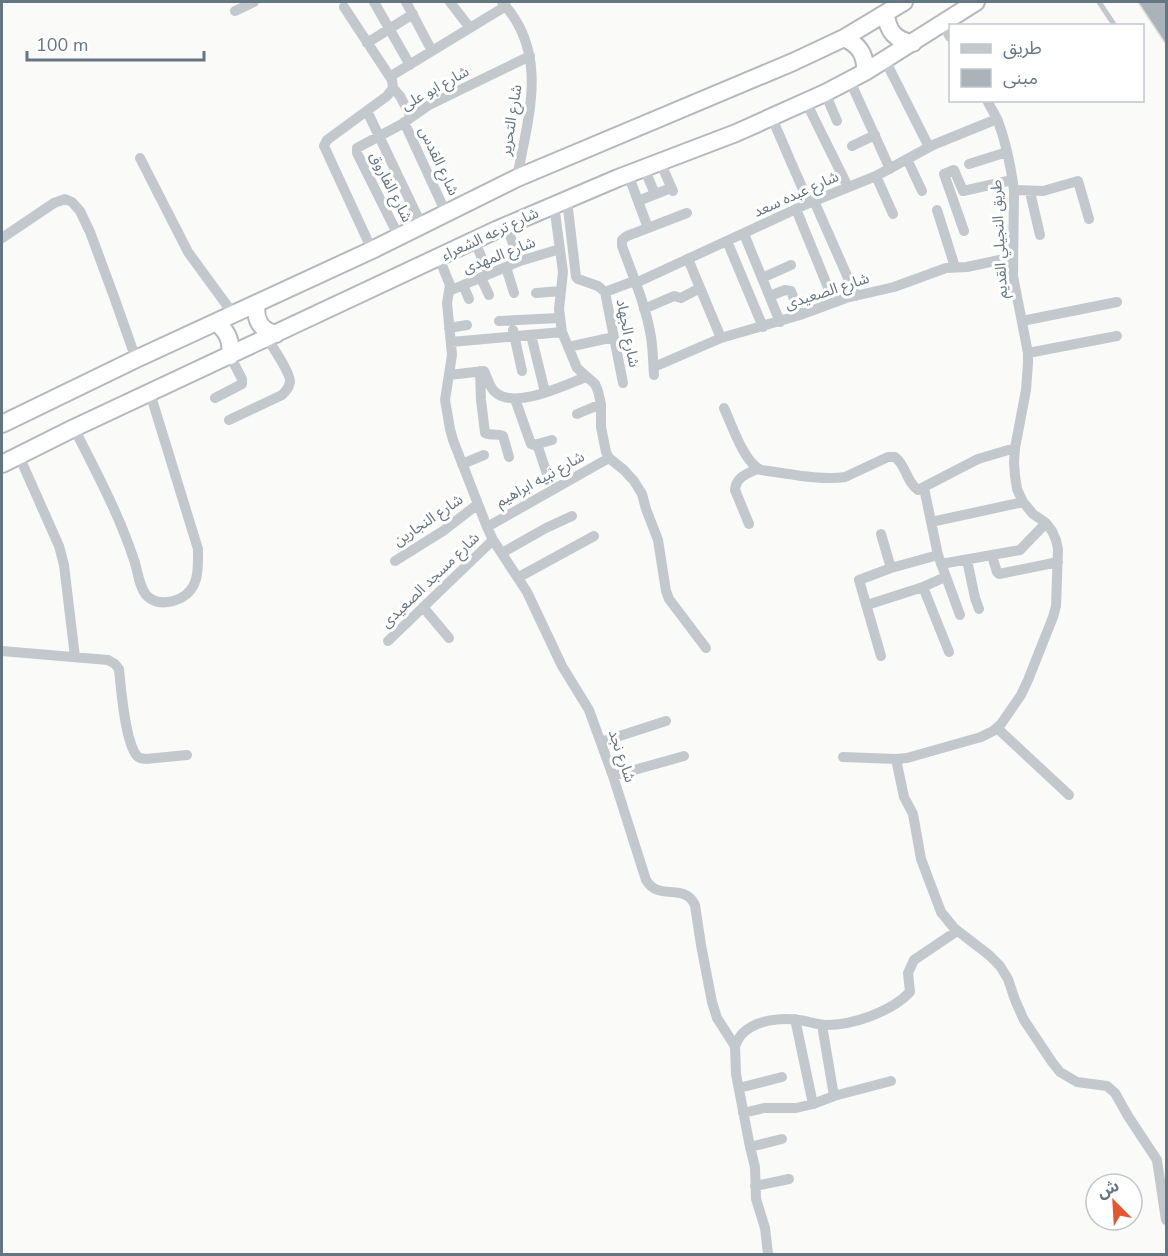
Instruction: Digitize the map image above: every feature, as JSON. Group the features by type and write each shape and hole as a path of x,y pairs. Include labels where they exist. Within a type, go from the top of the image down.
{"highway":[{"path":"2,424 372,250 517,178 793,62 844,38 904,2"},
{"name":"شارع ترعه الشعراء","path":"953,24 976,2"},
{"path":"886,13 888,28 893,34 898,39 913,43"},
{"name":"شارع ترعه الشعراء","path":"2,464 474,240 560,202 772,118 850,81 913,43 947,30"},
{"path":"844,38 857,45 861,51 865,72"},
{"path":"257,304 256,317 259,324 272,336"},
{"path":"217,323 223,327 230,341 230,356"}],"street":[{"path":"235,11 254,2"},
{"path":"374,2 410,64"},
{"path":"407,2 432,51"},
{"path":"450,2 470,28"},
{"path":"372,250 324,146 327,140 387,96 392,82 410,64 470,28 504,4"},
{"name":"شارع التحرير","path":"504,4 521,30 530,56 532,81 532,94 517,178"},
{"name":"شارع القدس","path":"344,7 400,96 407,119 446,213"},
{"path":"367,43 413,14"},
{"name":"شارع ابو على","path":"357,150 429,105 530,56"},
{"path":"885,60 929,147"},
{"path":"850,81 890,169"},
{"path":"825,93 837,120"},
{"path":"806,102 848,187"},
{"name":"طريق النجيلي القديم","path":"988,102 997,119 1013,185 1014,287 1028,353 1026,390 1014,462 1017,489 1023,502"},
{"path":"367,111 422,226"},
{"path":"772,118 856,296"},
{"name":"شارع عبده سعد","path":"605,292 640,281 796,209 876,176 929,147 997,119"},
{"path":"852,146 875,135"},
{"name":"شارع الفاروق","path":"357,150 399,237"},
{"path":"969,164 1006,152"},
{"path":"140,158 188,252 234,315"},
{"path":"907,159 922,190"},
{"path":"638,201 672,190 660,162"},
{"path":"964,231 944,174 954,170 963,191 1013,185 1030,192 1050,190 1078,181 1089,219"},
{"path":"636,171 655,194"},
{"path":"636,171 638,201 648,228"},
{"path":"876,176 893,214"},
{"path":"1030,192 1040,235"},
{"path":"2,238 54,203 65,199 72,202 80,211 90,232 136,359"},
{"path":"560,202 560,249 563,272 559,318 562,332 577,368 595,384 602,404 604,447 609,458 639,487 658,540 669,599 706,648"},
{"name":"شارع الجهاد","path":"560,202 576,277 598,286 605,292 622,383"},
{"path":"796,209 834,302"},
{"path":"937,210 955,267"},
{"path":"687,213 627,236 622,240 622,246 644,309 676,296 681,298 700,288"},
{"path":"506,226 520,261"},
{"path":"744,234 780,322"},
{"path":"474,240 489,295"},
{"path":"727,241 763,327"},
{"name":"شارع المهدى","path":"449,291 520,261 560,249"},
{"name":"شارع الصعيدى","path":"644,309 651,335 654,371 721,338 780,322 834,302 894,287 946,268 967,267 1013,257"},
{"name":"شارع نجد","path":"439,258 449,281 447,303 452,354 446,391 446,408 450,429 462,464 493,540 532,600 562,666 589,710 614,776 649,885 657,891 685,894 693,900 712,1002 717,1018 735,1046"},
{"path":"688,259 721,338"},
{"path":"762,278 791,265"},
{"path":"506,267 514,293"},
{"path":"463,285 470,299"},
{"path":"770,296 785,290 790,291 800,315"},
{"path":"536,293 561,291"},
{"path":"1022,321 1117,302"},
{"path":"499,321 559,318"},
{"path":"512,320 513,355 522,371"},
{"path":"449,328 467,325"},
{"path":"451,342 562,332"},
{"path":"531,335 545,392"},
{"path":"229,420 282,394 288,387 290,379 272,336"},
{"path":"1028,353 1117,336"},
{"path":"568,347 614,337"},
{"path":"513,355 535,351"},
{"path":"215,398 242,384 242,379 230,356"},
{"path":"480,371 485,433 503,436 509,457"},
{"path":"450,375 482,371 486,373 496,393 515,399 545,392 586,377"},
{"path":"74,428 121,523 146,595 154,601 168,603 184,597 194,587 198,570 198,549 150,393"},
{"path":"515,399 530,443 532,445 552,440"},
{"path":"577,414 602,404"},
{"path":"724,408 746,455 757,469"},
{"path":"537,444 552,489"},
{"path":"749,524 735,486 741,477 757,469 839,478 895,457 901,462 915,489 918,490 973,461 1015,448"},
{"path":"19,456 59,546 64,565 75,657"},
{"path":"462,464 484,456"},
{"name":"شارع نبيه ابراهيم","path":"487,526 609,458"},
{"path":"924,488 939,560 960,615"},
{"path":"843,757 907,758 981,737 997,728 1021,695 1053,617 1057,594 1058,549 1056,540 1046,523 1033,514 1023,502 931,522"},
{"name":"شارع النجارين","path":"395,561 444,531 478,504"},
{"path":"502,553 572,516"},
{"path":"881,656 859,580 891,568 939,560 966,560 1020,550 1046,523"},
{"path":"881,534 891,568"},
{"path":"519,577 594,536"},
{"name":"شارع مسجد الصعيدى","path":"388,641 493,540"},
{"path":"992,556 999,574 1058,562"},
{"path":"966,560 979,609"},
{"path":"867,605 923,587 945,577"},
{"path":"923,587 949,652"},
{"path":"423,608 449,638"},
{"path":"2,651 108,660 119,669 128,736 137,756 146,759 187,755"},
{"path":"601,742 666,721"},
{"path":"997,728 1069,795"},
{"path":"614,776 684,756"},
{"path":"896,759 904,797 912,812 926,873 941,912 957,931 1000,966 1008,979 1024,1020 1060,1072 1077,1082 1107,1086 1115,1093 1157,1160 1167,1220"},
{"path":"768,1254 767,1237 756,1199 755,1167 736,1074 735,1046 742,1035 753,1026 778,1019 795,1019 831,1025 861,1019 891,1007 910,992 908,973 915,960 957,931"},
{"path":"795,1019 813,1104"},
{"path":"822,1025 834,1096"},
{"path":"739,1088 782,1077"},
{"path":"743,1113 764,1108 796,1108 891,1081"},
{"path":"750,1146 782,1139"},
{"path":"755,1186 789,1179"}],"lane":[{"path":"1099,2 1114,24"}],"building":[{"path":"1138,2 1167,2 1167,46"}]}
